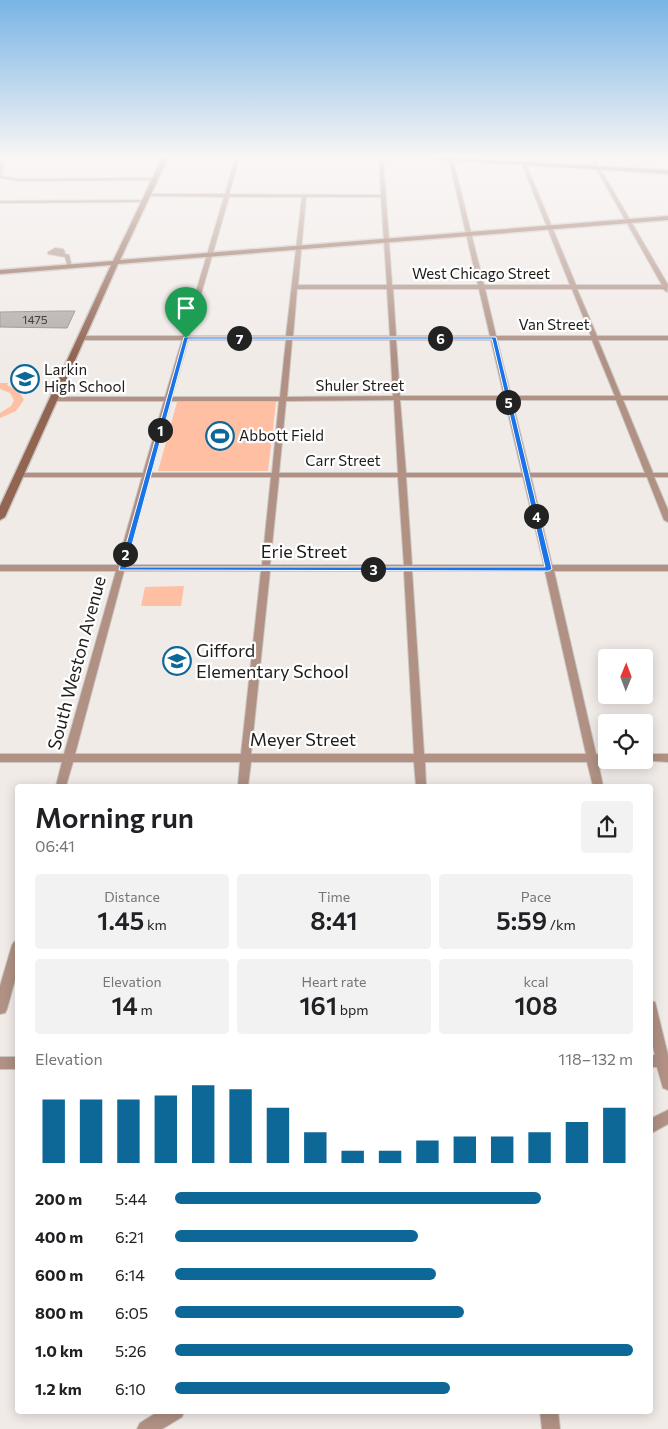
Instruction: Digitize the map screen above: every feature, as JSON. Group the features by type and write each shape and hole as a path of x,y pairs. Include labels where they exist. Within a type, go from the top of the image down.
{"main road":[{"path":"0,518 80,338 135,223"},
{"path":"0,272 619,223"}],"street":[{"name":"South Weston Avenue","path":"62,784 168,400 220,223"},
{"path":"243,784 265,569 277,475 301,223"},
{"path":"385,223 421,784"},
{"path":"466,223 480,287 549,569 598,784"},
{"path":"548,223 668,520"},
{"path":"628,223 667,288"},
{"path":"59,254 67,256 70,266"},
{"name":"West Chicago Street","path":"294,287 667,288"},
{"name":"Van Street","path":"80,338 668,338"},
{"name":"Shuler Street","path":"53,399 668,398"},
{"name":"Carr Street","path":"19,475 668,475"},
{"name":"Erie Street","path":"0,568 668,568"},
{"name":"Meyer Street","path":"0,758 598,758"},
{"path":"653,758 668,758"},
{"path":"0,1009 15,956"},
{"path":"653,1022 660,1061 668,1084"},
{"path":"0,1063 15,1063"},
{"path":"653,1125 668,1116"},
{"path":"146,1429 171,1414"},
{"path":"549,1414 551,1429"}],"shaded area":[{"path":"0,383 8,383 7,385 19,391 24,400 16,411 0,418 0,413 11,406 14,400 10,393 0,389"},
{"name":"Abbott Field","path":"177,402 276,402 268,471 158,471"},
{"path":"184,586 181,606 141,606 145,587"}],"building":[{"name":"Larkin High School","path":"75,311 67,328 0,327 0,312"}],"place":[{"name":"Larkin High School","path":"25,379"},
{"name":"Abbott Field","path":"220,436"},
{"name":"Gifford Elementary School","path":"177,661"}],"route":[{"path":"186,338 494,338 549,569 122,569 186,338"}]}
